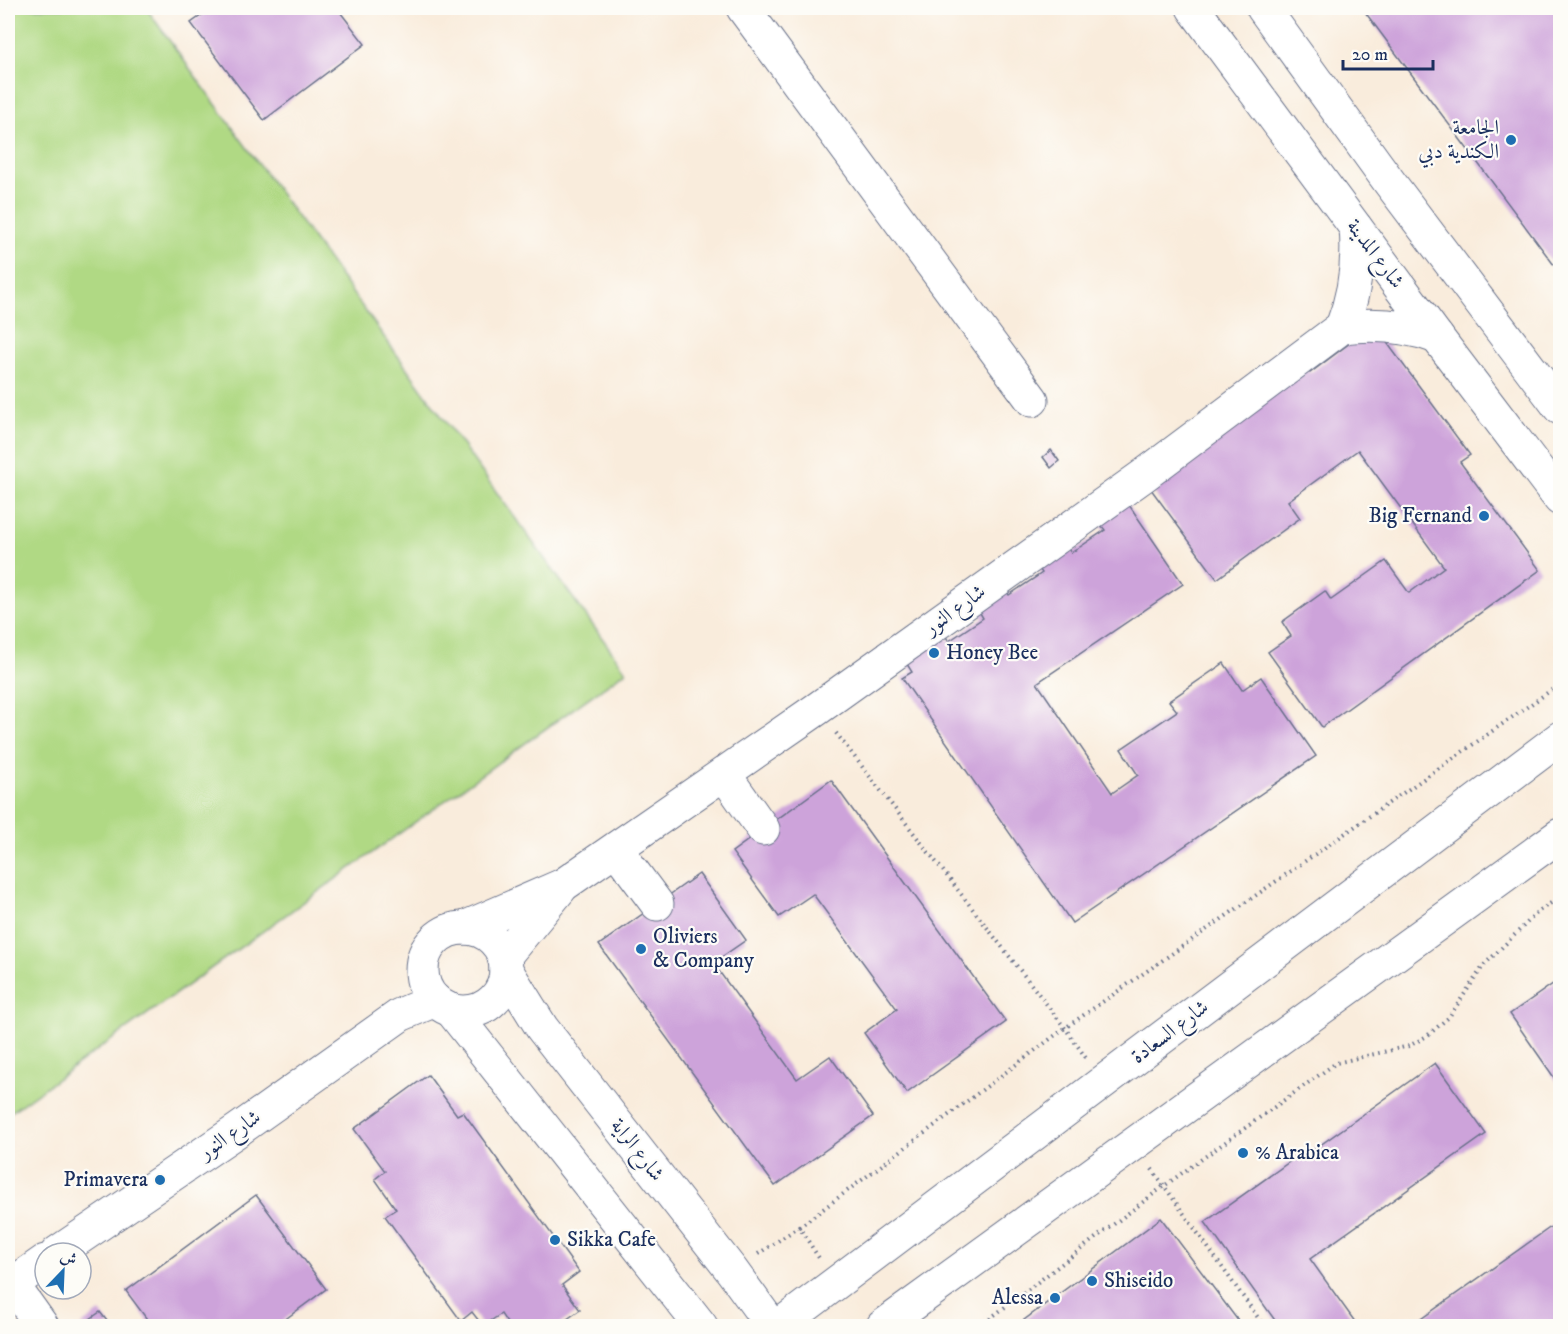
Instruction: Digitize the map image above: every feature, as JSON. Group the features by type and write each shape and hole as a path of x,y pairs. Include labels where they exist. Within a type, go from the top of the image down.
{"street":[{"path":"744,8 1032,400"},
{"name":"شارع المدينة","path":"1193,8 1560,499"},
{"path":"1263,8 1390,183 1560,408"},
{"path":"1356,228 1357,268 1349,308 1342,327 1380,324 1419,330 1437,337"},
{"name":"شارع النور","path":"563,885 817,709 1185,445 1342,327"},
{"path":"1524,360 1560,363"},
{"name":"شارع السعادة","path":"779,1326 1560,738"},
{"path":"724,774 763,829"},
{"path":"884,1326 1560,835"},
{"path":"616,849 657,904"},
{"path":"563,885 464,928 451,930 440,936 424,956 422,969 436,997 701,1326"},
{"path":"505,963 563,885"},
{"path":"436,997 464,1012 477,1010 489,1004 499,995 504,983 505,963 498,945 489,936 477,930 464,928"},
{"name":"شارع الراية","path":"505,963 542,1028 732,1271 772,1326"},
{"name":"شارع النور","path":"75,1241 238,1130 400,1015 436,997"},
{"path":"33,1269 10,1285 42,1326"}],"path":[{"path":"732,1271 799,1227 1065,1028 1560,684"},
{"path":"817,709 1065,1028 1103,1082"},
{"path":"980,1326 1164,1186 1336,1063 1408,1046 1427,1036 1449,1017 1484,965 1539,911 1560,897"},
{"path":"1134,1144 1264,1326"},
{"path":"799,1227 836,1284"}],"green space":[{"path":"8,8 146,8 626,671 8,1114"}],"building":[{"path":"212,8 337,8 365,44 264,120 191,23"},
{"name":"الجامعة الكندية دبي","path":"1362,8 1560,8 1560,273"},
{"path":"1374,325 1470,455 1460,462 1540,570 1322,727 1268,652 1291,636 1282,622 1325,591 1331,600 1386,561 1409,593 1444,567 1358,450 1288,501 1300,518 1217,579 1145,481 1304,366 1310,373"},
{"path":"1051,450 1059,461 1051,468 1043,457"},
{"path":"1127,502 1183,584 1037,683 1112,793 1138,775 1121,749 1177,711 1169,701 1224,663 1242,690 1261,677 1316,756 1072,923 902,678 912,672 905,661 944,634 949,641 983,618 976,606 1004,587 1009,595 1042,573 1037,565 1066,545 1071,553 1105,530 1098,521"},
{"path":"831,780 1006,1022 907,1093 864,1033 897,1009 813,894 779,917 732,852"},
{"path":"699,874 746,940 713,963 797,1079 830,1056 873,1116 775,1186 599,945"},
{"path":"1560,979 1560,1086 1510,1014"},
{"path":"1435,1063 1486,1134 1310,1259 1358,1326 1279,1326 1205,1222 1299,1155 1302,1158"},
{"path":"428,1075 457,1115 463,1112 579,1272 562,1285 580,1310 557,1326 509,1326 501,1314 483,1326 472,1312 461,1321 385,1216 396,1209 375,1179 385,1171 354,1129"},
{"path":"256,1195 326,1289 276,1326 152,1326 126,1291"},
{"path":"1161,1218 1242,1326 1016,1326"},
{"path":"1555,1224 1560,1232 1560,1326 1411,1326"},
{"path":"100,1312 111,1326 80,1326"}],"place":[{"name":"الجامعة الكندية دبي","path":"1511,140"},
{"name":"Big Fernand","path":"1484,516"},
{"name":"Honey Bee","path":"934,653"},
{"name":"Oliviers & Company","path":"641,949"},
{"name":"% Arabica","path":"1243,1153"},
{"name":"Primavera","path":"160,1180"},
{"name":"Sikka Cafe","path":"555,1240"},
{"name":"Shiseido","path":"1092,1281"},
{"name":"Alessa","path":"1055,1298"}]}
